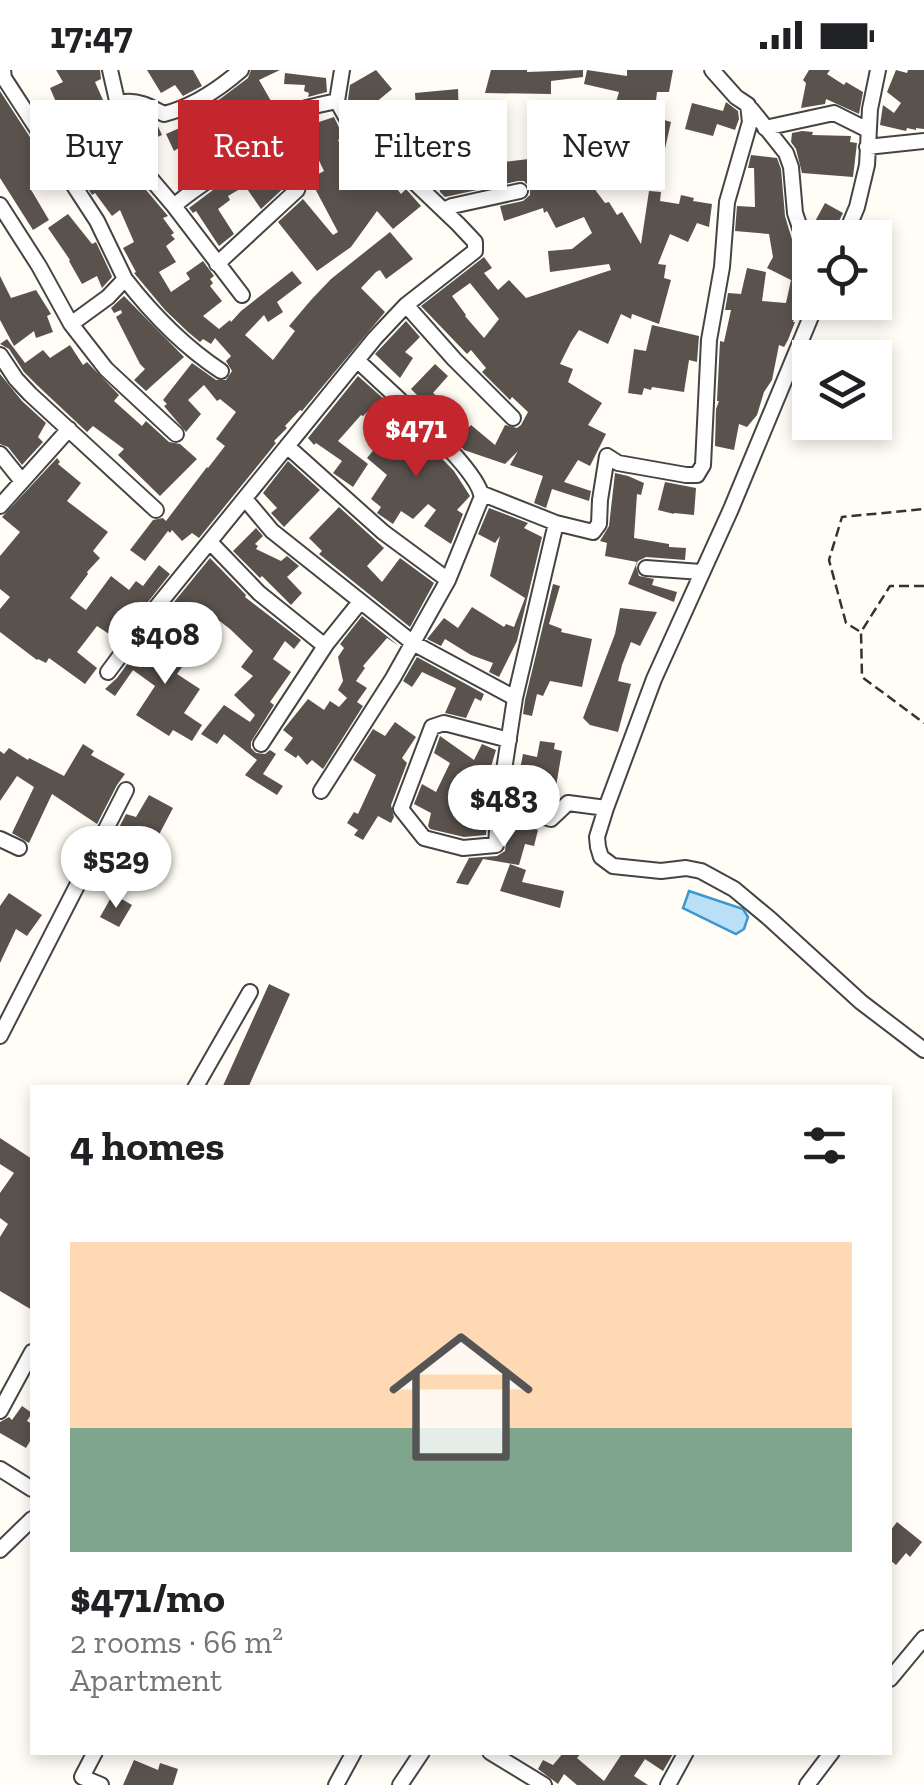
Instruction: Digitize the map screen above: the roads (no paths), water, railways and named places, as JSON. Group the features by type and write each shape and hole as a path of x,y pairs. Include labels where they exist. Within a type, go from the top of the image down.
{"street":[{"path":"110,70 112,100"},
{"path":"158,111 164,114 180,110 240,70"},
{"path":"108,672 286,446 406,305 475,251 476,242 346,117 338,101 342,70"},
{"path":"712,70 780,144 792,167 797,220"},
{"path":"852,220 867,164 878,70"},
{"path":"2,75 30,119"},
{"path":"174,206 220,172 257,132 275,119 338,101"},
{"path":"358,361 472,475 481,494 556,523 593,532 597,528 606,456 618,463 697,474 703,465 708,340 722,267 728,202 750,122 748,105"},
{"path":"765,128 834,113 868,130"},
{"path":"866,147 924,141"},
{"path":"158,187 242,295"},
{"path":"76,190 97,222 125,279 192,351 221,371"},
{"path":"217,264 298,190"},
{"path":"444,210 520,191"},
{"path":"0,205 71,324 106,369 176,434"},
{"path":"71,324 125,279"},
{"path":"406,305 514,418"},
{"path":"809,320 654,678 597,837 601,857 612,866 700,870 725,884 762,911 861,1002 924,1050"},
{"path":"0,355 16,379 156,510"},
{"path":"0,506 68,429"},
{"path":"286,446 383,532 448,580"},
{"path":"0,454 21,480"},
{"path":"321,792 393,678 448,580 483,494"},
{"path":"246,500 272,531 412,643 515,698"},
{"path":"509,740 444,723 432,727 401,809 424,838 463,848 496,845 515,698 556,523"},
{"path":"210,542 259,592 320,642 328,643"},
{"path":"646,568 701,572"},
{"path":"261,744 360,602"},
{"path":"0,1036 126,790"},
{"path":"499,803 551,819 568,803 606,808"},
{"path":"0,839 19,848"},
{"path":"197,1085 250,992"},
{"path":"0,1411 30,1356"},
{"path":"0,1470 30,1488"},
{"path":"0,1550 30,1521"},
{"path":"892,1677 924,1638"},
{"path":"94,1755 80,1781 101,1785"},
{"path":"336,1785 352,1755"},
{"path":"400,1785 420,1755"},
{"path":"495,1755 544,1785"},
{"path":"668,1785 684,1755"},
{"path":"807,1785 830,1755"}],"water":[{"path":"689,891 743,909 748,917 744,929 736,934 683,908"}]}
